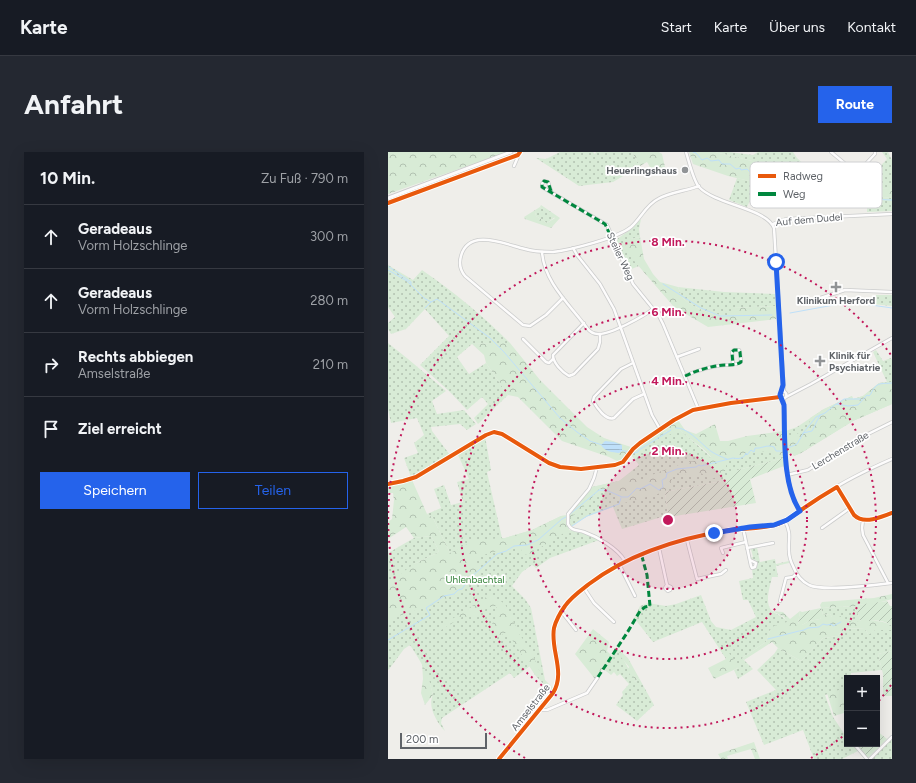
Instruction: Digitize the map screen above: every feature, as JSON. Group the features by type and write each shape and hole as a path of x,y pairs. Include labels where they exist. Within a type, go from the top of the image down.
{"main road":[{"path":"388,198 511,152"}],"street":[{"path":"514,166 520,152"},
{"path":"563,298 539,321 530,326 526,326 463,274 460,266 462,251 468,244 480,240 493,240 524,249 542,252 556,251 573,248 624,232 650,205 658,199 669,194 699,186 686,152"},
{"path":"831,152 842,162"},
{"path":"868,162 875,152"},
{"name":"Auf dem Dudel","path":"699,186 717,198 768,219 773,224 786,219 892,214"},
{"name":"Steiler Weg","path":"550,191 605,224 633,284 663,324 698,408"},
{"path":"773,224 775,237 787,475 790,492 800,511"},
{"path":"573,248 600,284 611,303 621,326 652,415 660,429"},
{"path":"542,252 549,276 563,298 593,333 600,334 639,319 653,309"},
{"path":"808,302 845,290 892,292"},
{"path":"523,339 546,362 549,363 553,359 555,352 584,323"},
{"path":"553,359 566,374 572,375 598,349 600,334"},
{"path":"388,484 416,477 486,435 494,432 502,434 556,466 573,469 621,463 633,449 660,429 681,416 698,408 774,397 795,392 812,384 892,338"},
{"path":"677,357 700,349"},
{"path":"685,376 710,367 739,364 741,362 739,350 734,350 732,352 733,364"},
{"path":"633,363 621,369 594,397 593,401 607,418 612,419 633,399 644,394"},
{"name":"Lerchenstraße","path":"787,475 808,470 854,441 892,422"},
{"name":"Amselstraße","path":"499,759 553,693 558,682 559,675 554,633 555,624 561,611 569,600 584,588 619,564 659,548 714,533 743,528 771,526 785,521 837,487 892,459"},
{"path":"597,467 589,489 568,514 568,524 572,529 588,533 603,542 617,552 625,561"},
{"path":"837,487 856,517 863,520 872,520 892,513"},
{"path":"822,528 850,508"},
{"path":"863,520 863,533 888,584"},
{"path":"785,521 790,533 789,554 796,574 805,582 816,587 853,587 892,583"},
{"path":"743,528 750,560"},
{"path":"687,540 697,579 721,574 726,570"},
{"path":"723,554 721,548 746,542"},
{"path":"747,548 773,543"},
{"path":"659,548 667,585"},
{"path":"619,564 635,596"},
{"path":"780,601 785,585 785,579 796,574"},
{"path":"584,588 594,602 614,622"},
{"path":"561,611 576,630"},
{"path":"540,710 547,710 587,693 598,678"},
{"path":"870,759 892,737"},
{"path":"857,747 867,759"}],"green space":[{"path":"388,152 507,152 388,194"},
{"path":"560,152 593,152 595,154 596,152 632,152 640,166 647,162 613,182 579,186 536,158 546,159"},
{"path":"632,152 659,152 662,154 665,167 653,172 647,162 640,166"},
{"path":"689,152 715,152 758,162 750,162 750,181 728,176 693,164"},
{"path":"715,152 753,155 758,152 793,152 801,162 754,162"},
{"path":"882,152 888,152 892,160 892,188 882,188 882,164 887,159"},
{"path":"737,178 750,181 750,200 747,207 729,200"},
{"path":"882,188 892,188 892,198 882,197"},
{"path":"882,197 892,198 892,211 867,212 867,208 882,208"},
{"path":"541,205 560,218 551,228 525,219 524,217 532,212 535,212 536,216 547,223 555,218 540,207"},
{"path":"540,207 555,217 547,223 536,216 535,212 532,212"},
{"path":"641,219 639,229 640,237 631,239 634,260 639,266 629,270 617,243 617,239 630,230"},
{"path":"640,237 644,259 653,274 660,282 678,287 683,298 689,303 707,312 720,315 733,315 732,308 776,306 776,319 708,327 674,307 623,248 631,239"},
{"path":"388,265 413,280 422,270 468,304 510,343 472,344 457,357 469,374 486,363 508,395 478,424 474,418 488,404 482,397 467,410 450,392 420,365 449,336 425,309 406,329 391,334 388,329 388,323 395,317 388,307"},
{"path":"678,287 724,292 775,294 776,306 733,308 733,315 714,314 689,303 683,298"},
{"path":"876,295 892,295 892,306 873,304"},
{"path":"388,343 446,391 432,401 437,414 464,410 476,424 467,430 460,424 431,427 432,431 450,455 411,477 404,458 418,453 414,443 424,435 417,418 391,423 388,409"},
{"path":"510,343 540,380 587,427 604,438 631,447 624,458 619,462 609,457 562,441 518,397 508,395 486,363 484,355 472,344"},
{"name":"Uhlenbachtal","path":"876,350 883,361 891,358 892,360 892,404 853,421 794,456 792,453 783,454 784,458 738,470 727,480 665,492 668,515 622,529 613,507 586,517 570,527 569,530 580,532 599,540 550,558 536,568 532,565 522,572 512,586 525,599 531,608 545,680 553,688 551,692 535,675 530,666 514,678 510,673 442,718 441,723 445,731 436,719 432,709 431,699 433,695 427,675 410,645 404,649 388,670 388,553 414,538 431,536 439,551 414,564 449,554 455,550 450,553 433,518 427,514 441,508 434,489 444,485 451,505 463,502 457,482 469,479 458,455 485,436 491,470 487,472 502,538 505,538 532,530 561,516 569,515 592,487 619,481 639,465 631,455 636,449 638,451 667,431 680,430 711,457 797,427 824,409 852,396 853,399 863,396 879,383 887,382 873,352"},
{"path":"891,382 892,404 853,421 801,453 794,456 792,453 788,453 787,439 805,429 808,426 810,418 824,409 852,396 853,399 863,396 879,383"},
{"path":"678,420 685,430 696,434 715,424 720,441 728,441 747,436 783,431 784,456 778,457 772,453 759,451 752,452 727,462 724,476 709,479 701,473 692,476 675,473 665,492 624,503 610,491 599,489 588,503 568,520 569,530 528,555 522,554 521,549 516,548 506,552 497,551 483,555 475,560 480,571 461,592 425,608 403,614 388,622 388,583 414,564 439,551 431,536 414,538 406,527 388,539 388,522 392,519 394,500 393,493 388,493 388,485 412,480 427,514 433,518 450,553 475,540 505,538 532,530 561,516 569,515 592,487 619,481 631,472 641,480 675,466 711,457 680,430 669,435 667,431 638,451 636,449 665,427"},
{"path":"784,458 784,466 750,479 756,503 669,517 665,492 727,480 728,476 738,470"},
{"path":"757,547 760,562 775,559 776,564 789,561 789,563 776,566 778,577 772,577 768,599 768,604 772,611 788,622 770,630 766,642 742,658 753,669 738,679 734,670 738,668 726,659 702,622 653,642 634,618 640,606 648,603 666,606 701,595 711,621 716,627 731,630 756,617 748,600 743,600 739,581 753,578 752,569 756,568 758,564 757,561 750,558 753,557 751,549"},
{"path":"892,594 892,599 874,604 821,608 820,605 822,602 874,598"},
{"path":"493,596 505,604 520,635 531,651 540,672 535,675 507,632 495,639 489,628 497,617 496,606 489,607 475,616 462,617 438,632 434,631 484,598"},
{"path":"887,601 890,606 892,606 892,624 890,625 883,621 861,622 855,606"},
{"path":"855,606 861,622 844,622 832,617 830,614 823,615 821,608"},
{"path":"821,608 823,615 820,619 798,625 800,611 802,612"},
{"path":"772,611 783,612 790,619 800,611 798,624 802,625 809,621 820,619 822,615 830,614 832,617 842,616 844,622 874,621 890,625 892,624 892,630 875,630 868,634 865,629 843,628 838,636 823,638 801,661 778,648 772,642 744,660 742,658 766,642 770,630 774,626 787,622 784,617"},
{"path":"843,628 865,629 868,634 875,630 892,630 892,651 878,654 882,670 844,675 844,689 825,695 833,717 844,734 844,747 855,747 858,751 842,759 814,759 803,730 764,745 746,702 776,690 757,670 774,654 778,648 801,661 823,638 838,636"},
{"path":"593,629 609,642 607,651 612,656 595,679 575,654"},
{"path":"617,648 635,682 639,678 654,705 637,721 616,705 623,695 622,692 629,684 620,674 617,676 614,672 611,675 602,668"},
{"path":"618,649 628,658 639,678 635,682 627,670 629,667 620,656"},
{"path":"892,651 892,696 883,696 883,674 878,654"},
{"path":"729,653 738,668 714,679 708,668 726,659 726,655"},
{"path":"422,663 428,676 433,695 425,705 421,693 423,679"},
{"path":"844,689 844,713 834,716 827,693"},
{"path":"880,733 887,739 880,746"},
{"path":"892,738 892,759 871,759"},
{"path":"754,742 760,759 755,759 751,749 727,756 728,759 721,759 718,754"},
{"path":"858,747 879,747 868,758"}],"water":[{"path":"605,441 622,445 622,451 619,453 607,450 601,445"}],"waterway":[{"path":"693,152 696,153 702,160 707,158 711,161 719,160 722,164 730,164 736,169 747,169 750,172"},
{"path":"882,200 892,200"},
{"path":"389,267 411,282 411,284"},
{"path":"388,270 407,281 424,298 431,302 437,299 490,338 504,352 560,418 590,441 602,445"},
{"path":"663,284 701,308 720,316 772,315"},
{"path":"425,308 431,302"},
{"path":"839,304 864,304 892,308"},
{"path":"790,313 834,305"},
{"path":"788,448 797,444 816,417 825,413 836,404 848,406 858,405 867,395 869,396 877,385 892,383"},
{"path":"837,404 844,399 861,399"},
{"path":"803,433 812,431 820,415"},
{"path":"676,428 681,428 690,433 712,452 727,459"},
{"path":"633,453 638,452 671,430"},
{"path":"569,515 599,490 606,490 622,497 628,497 637,488 640,489 650,484 659,490 663,487 662,480 666,478 667,473 677,469 696,467 699,465 701,466 733,458 741,458 746,453 747,455 751,450 754,452 755,448 766,446 774,447 776,451 782,451"},
{"path":"620,450 629,452"},
{"path":"572,526 587,516 619,504 621,498"},
{"path":"388,640 430,615 426,608 444,596 454,594 458,590 462,589 469,579 497,554 514,546 527,545 538,540 566,517"},
{"path":"737,527 742,526"},
{"path":"729,528 734,527"},
{"path":"722,529 727,528"},
{"path":"800,631 808,628 819,627 823,624 832,624 833,626 841,622"},
{"path":"768,639 799,631"},
{"path":"871,756 892,735"}],"marked path":[{"path":"551,191 548,182 544,181 542,187 605,224 611,237"},
{"path":"685,376 710,367 734,365 739,363 741,362 739,350 734,350 732,352 733,365"},
{"path":"598,677 640,611 645,607 650,606 647,575 641,553"}],"cycle path":[{"path":"388,203 518,155 520,152"},
{"path":"388,484 416,477 486,435 494,432 502,434 549,463 560,467 581,469 615,465 623,462 633,449 640,443 674,420 693,410 731,403 780,397"},
{"path":"499,759 553,693 557,685 558,669 553,636 557,619 567,603 573,597 605,573 638,555 674,542 711,533 767,527 782,523 837,487 854,515 858,518 867,520 892,513"}],"place":[{"name":"Heuerlingshaus","path":"685,170"},
{"name":"Klinikum Herford","path":"836,287"},
{"name":"Klinik für Psychiatrie","path":"820,361"}],"route":[{"path":"714,533 779,524 800,511 796,506 790,492 787,475 784,405 780,396 783,385 776,262"}]}
